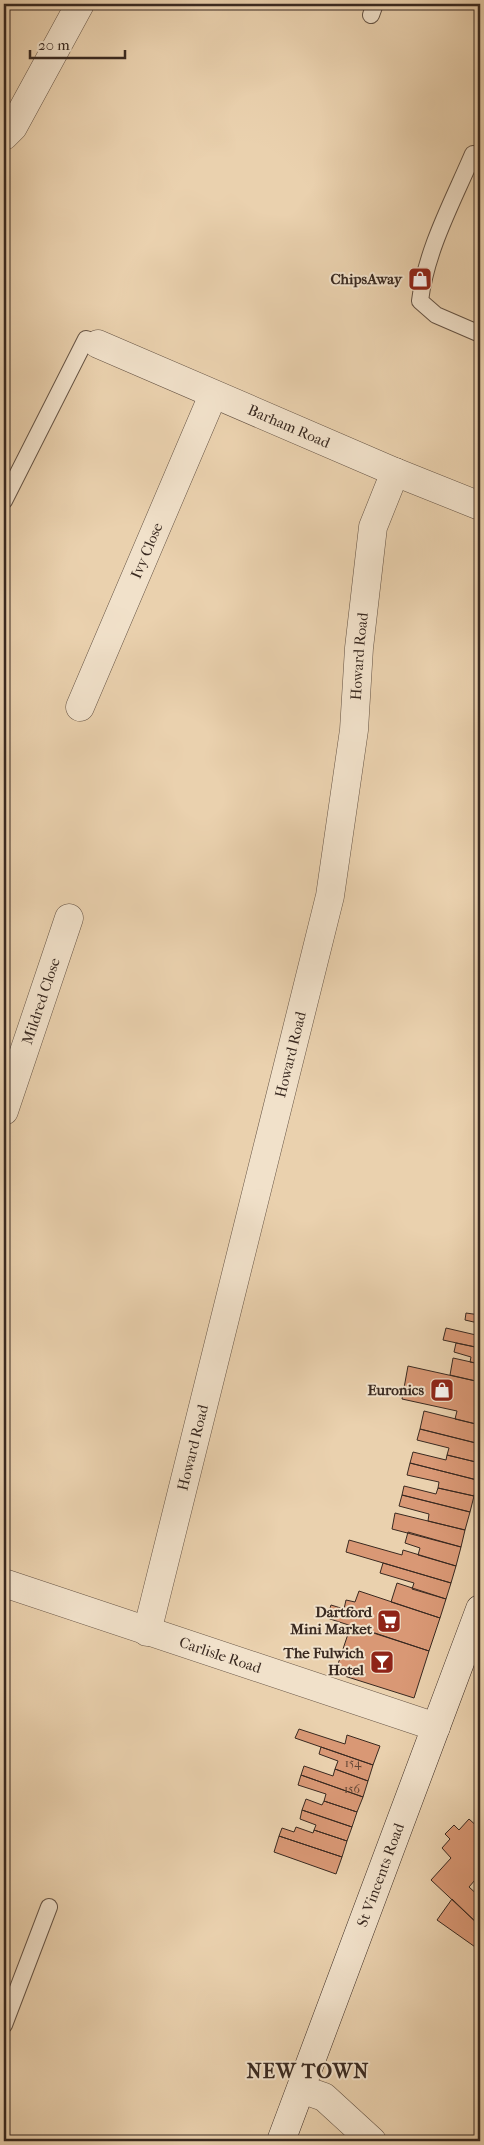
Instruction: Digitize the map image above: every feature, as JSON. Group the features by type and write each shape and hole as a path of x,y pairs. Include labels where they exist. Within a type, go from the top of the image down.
{"street":[{"path":"4,136 13,127 80,4"},
{"name":"Barham Road","path":"98,344 213,395 480,506"},
{"name":"Ivy Close","path":"80,707 213,395"},
{"name":"Howard Road","path":"147,1632 330,896 354,730 359,648 373,527 395,472"},
{"name":"Mildred Close","path":"4,1111 70,918"},
{"name":"Carlisle Road","path":"4,1583 436,1727"},
{"name":"St Vincents Road","path":"281,2141 480,1608"},
{"path":"301,2089 324,2098 372,2141"}],"lane":[{"path":"473,154 428,262 422,281 420,301 436,315 480,334"},
{"path":"4,501 86,339 98,344"},
{"path":"4,2025 49,1907"}],"building":[{"path":"466,1313 480,1315 480,1332 477,1331 478,1323 465,1320"},
{"path":"446,1328 476,1335 477,1331 480,1332 480,1348 443,1340"},
{"path":"456,1343 480,1348 480,1364 470,1362 471,1357 454,1352"},
{"path":"453,1358 480,1364 480,1382 450,1375"},
{"name":"Euronics","path":"408,1366 480,1382 480,1425 455,1419 457,1411 402,1399"},
{"path":"424,1411 480,1425 480,1444 420,1429"},
{"path":"420,1429 480,1444 480,1463 447,1455 449,1448 417,1440"},
{"path":"413,1452 446,1460 447,1455 480,1463 477,1480 410,1463"},
{"path":"410,1463 477,1480 474,1496 438,1488 439,1482 407,1475"},
{"path":"404,1486 436,1494 438,1488 474,1496 470,1512 402,1495"},
{"path":"402,1495 470,1512 465,1530 428,1521 429,1514 399,1506"},
{"path":"395,1513 465,1530 461,1547 392,1529"},
{"path":"408,1532 461,1547 456,1566 418,1555 420,1548 405,1543"},
{"path":"349,1540 402,1555 403,1550 456,1566 451,1583 346,1552"},
{"path":"383,1563 451,1583 446,1599 412,1589 414,1583 380,1573"},
{"path":"397,1583 446,1599 440,1618 391,1602"},
{"name":"Dartford Mini Market","path":"359,1591 440,1618 429,1651 327,1618 331,1605 344,1609 346,1600 355,1602"},
{"name":"The Fulwich Hotel","path":"351,1625 429,1651 414,1698 335,1673"},
{"path":"299,1729 345,1744 347,1735 380,1746 373,1765 295,1738"},
{"path":"321,1747 373,1765 368,1781 335,1769 338,1761 319,1754"},
{"path":"304,1766 333,1776 335,1769 368,1781 363,1797 301,1775"},
{"path":"301,1775 363,1797 357,1812 324,1801 326,1794 298,1785"},
{"path":"306,1799 322,1805 324,1801 357,1812 352,1827 302,1810"},
{"path":"302,1810 352,1827 347,1841 314,1830 316,1825 300,1819"},
{"path":"469,1819 480,1829 480,1885 475,1880 469,1887 480,1897 480,1926 431,1880 451,1858 442,1848 450,1839 445,1834 454,1825 459,1830"},
{"path":"296,1827 313,1833 314,1830 347,1841 342,1857 279,1836 282,1828 294,1832"},
{"path":"279,1836 342,1857 336,1874 274,1852"},
{"path":"452,1899 480,1926 480,1946 478,1949 437,1920"}],"place":[{"name":"ChipsAway","path":"420,279"},
{"name":"Euronics","path":"442,1390"},
{"name":"Dartford Mini Market","path":"389,1621"},
{"name":"The Fulwich Hotel","path":"382,1662"}],"district":[{"name":"NEW TOWN","path":"308,2071"}]}
